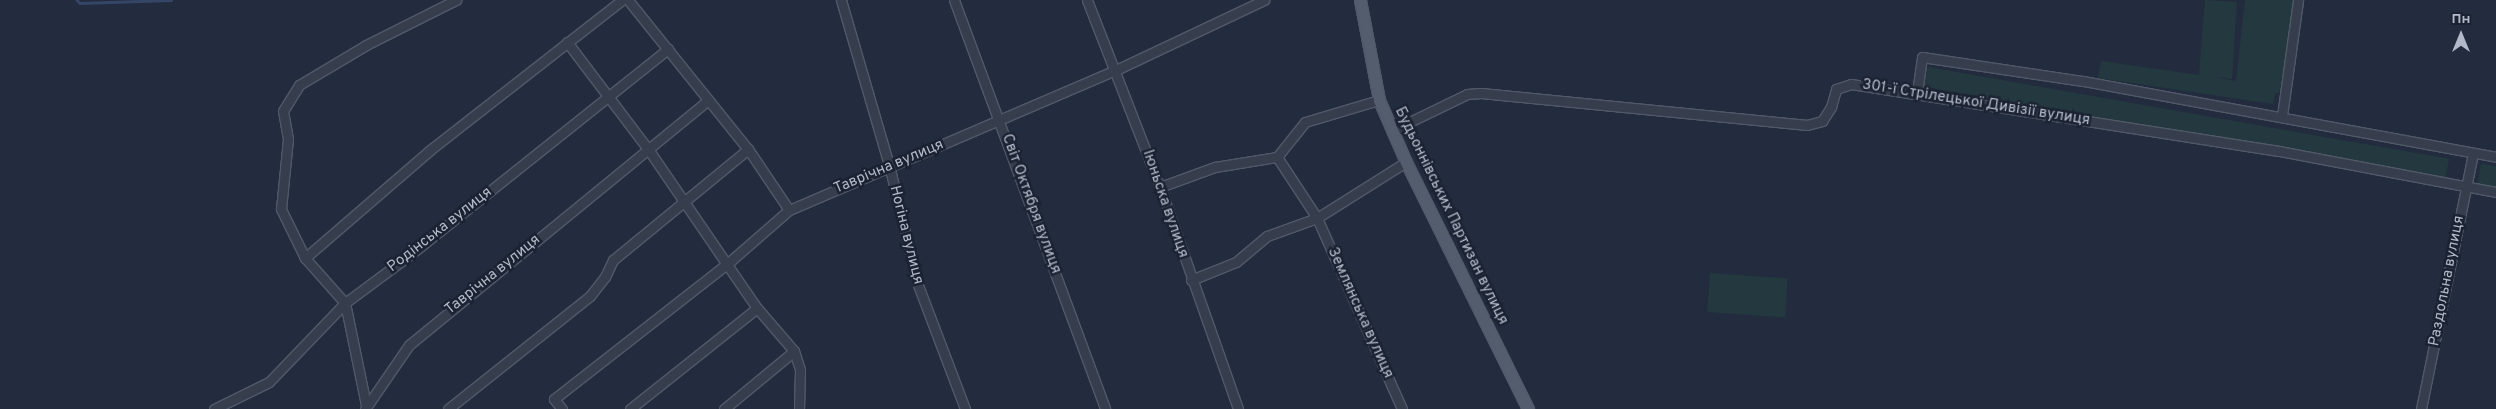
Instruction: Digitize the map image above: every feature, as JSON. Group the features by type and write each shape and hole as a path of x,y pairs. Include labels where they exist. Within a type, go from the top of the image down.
{"main road":[{"name":"Будьоннівських Партизан вулиця","path":"1360,0 1379,100 1406,162 1528,409"}],"street":[{"path":"366,407 345,302 305,258 281,209 288,139 283,111 299,85 366,45 456,0"},
{"path":"305,258 430,150 622,0"},
{"path":"628,0 748,149 789,210"},
{"name":"Ногіна вулиця","path":"841,0 889,165 918,284 965,409"},
{"name":"Світ Октября вулиця","path":"954,0 1001,120 1105,409"},
{"name":"Iюньска вулиця","path":"1087,0 1116,70 1160,188 1238,409"},
{"name":"Таврічна вулиця","path":"562,409 554,398 727,264 789,210 889,165 1001,120 1116,70 1264,0"},
{"path":"2282,116 2298,0"},
{"path":"568,42 648,149 757,308 794,351 800,369 799,409"},
{"name":"Родінська вулиця","path":"214,409 269,382 345,302 411,254 668,49"},
{"path":"1917,93 1922,57 2282,116 2496,157"},
{"name":"301-ї Стрілецької Дивізії вулиця","path":"1393,130 1467,94 1481,93 1807,124 1822,121 1827,115 1833,95 1842,85 1917,93 2279,151 2496,192"},
{"name":"Таврічна вулиця","path":"366,407 409,345 708,100"},
{"path":"1160,188 1215,167 1277,157 1305,122 1379,100"},
{"path":"448,409 590,296 613,260 748,149"},
{"name":"Раздольна вулиця","path":"2421,409 2473,152"},
{"name":"Землянська вулиця","path":"1277,157 1317,218 1402,409"},
{"path":"1191,280 1236,262 1267,236 1317,218 1406,162"},
{"path":"630,409 757,308"},
{"path":"724,409 794,351"}],"green space":[{"path":"2205,0 2237,2 2232,79 2214,77 2236,81 2245,0 2296,0 2279,93 2275,93 2273,104 2098,78 2101,61 2199,75"},
{"path":"1928,67 2449,159 2445,179 1925,87"},
{"path":"2481,164 2496,166 2496,189 2477,186"},
{"path":"1710,273 1788,278 1785,317 1707,312"}],"waterway":[{"path":"77,0 80,3 171,0"}]}
